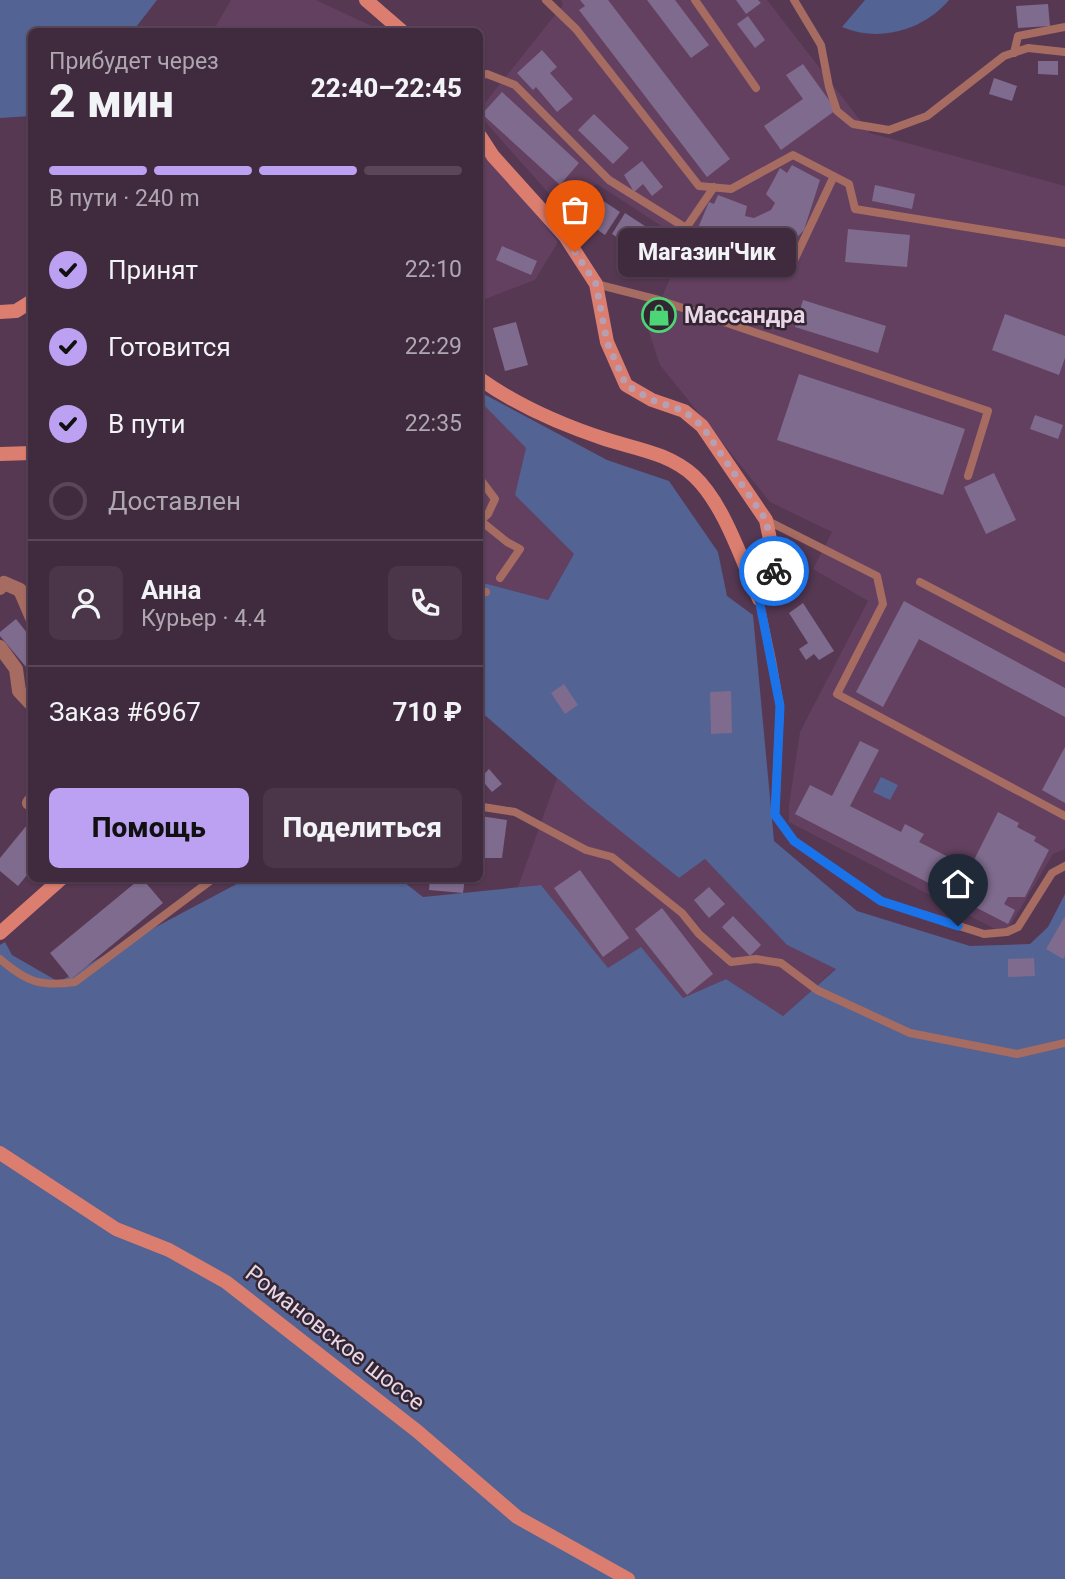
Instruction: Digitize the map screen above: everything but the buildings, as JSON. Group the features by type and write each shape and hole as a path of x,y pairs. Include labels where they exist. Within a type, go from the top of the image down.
{"main road":[{"path":"366,0 398,28"},
{"path":"483,140 565,236 596,284 607,342 626,385 652,400 684,411 702,426 766,520 774,577 759,599"},
{"path":"0,313 16,311 28,304"},
{"path":"483,381 530,408 604,439 655,453 679,464 696,478 724,518 759,599"},
{"path":"0,454 28,453"},
{"path":"0,933 57,882"},
{"name":"Романовское шоссе","path":"0,1153 116,1229 169,1250 226,1282 417,1431 517,1517 628,1579"}],"street":[{"path":"0,587 4,583 20,590 28,609"},
{"path":"0,647 16,669 19,691 28,701"}],"lane":[{"path":"546,0 576,29 699,187 731,188 793,155 849,184 855,209 1065,243"},
{"path":"695,0 755,88"},
{"path":"794,0 821,45 829,87 837,111 853,124 889,130 927,116 1004,56 1028,48 1065,51"},
{"path":"1014,53 1018,36 1065,27"},
{"path":"483,74 515,85 609,180 748,267 790,269 834,176"},
{"path":"686,228 714,187"},
{"path":"596,284 659,300 988,411 968,477"},
{"path":"483,483 495,499 483,518"},
{"path":"483,510 488,514"},
{"path":"766,520 877,576 883,604 837,694 1065,817"},
{"path":"483,523 520,549 500,578"},
{"path":"920,582 1065,658"},
{"path":"759,599 780,706 775,815 794,841 881,901 984,934 1007,932 1018,927 1052,873 1065,866"},
{"path":"483,807 515,812 586,850 612,857 682,913 699,934 731,962 756,959 781,963 817,990 910,1033 1017,1054 1065,1042"},
{"path":"0,959 16,973 48,986 75,982 209,882"}],"shaded area":[{"path":"0,0 157,0 135,28 28,28 28,116 0,118"},
{"path":"231,0 316,0 376,28 215,28"},
{"path":"561,0 767,0 870,133 1065,186 1065,849 1053,854 1008,929 997,930 789,822 800,732 868,601 813,569 832,532 770,502 660,365 648,329 686,242 597,184 561,207 483,119 483,105 563,5"},
{"path":"865,0 949,0 927,19 900,31 871,34 842,27"},
{"path":"483,147 558,242 535,280 483,300"},
{"path":"483,394 607,460 669,481 718,552 727,596 753,615 774,841 857,911 970,946 1030,944 1048,927 1065,894 1065,1579 0,1579 0,945 5,942 12,955 59,982 240,882 404,882 423,897 541,885 608,968 641,947 683,998 726,979 783,1016 836,969 787,945 705,859 679,878 587,804 483,714 483,583 548,600 574,554 515,495 526,448 483,404"},
{"path":"483,404 527,448 515,495 574,554 548,600 483,583"},
{"path":"881,777 898,785 890,800 873,792"},
{"path":"557,778 679,878 705,859 787,945 836,968 783,1016 726,979 683,998 641,948 608,969 541,885 518,887"}],"way so far":[{"path":"575,252 596,284 607,342 626,385 652,400 684,411 702,426 766,520 774,571"}],"place":[{"name":"Магазин'Чик","path":"575,252"},
{"name":"Массандра","path":"659,315"}],"route":[{"path":"774,571 774,577 759,599 780,706 775,815 794,841 881,901 958,926"}]}
